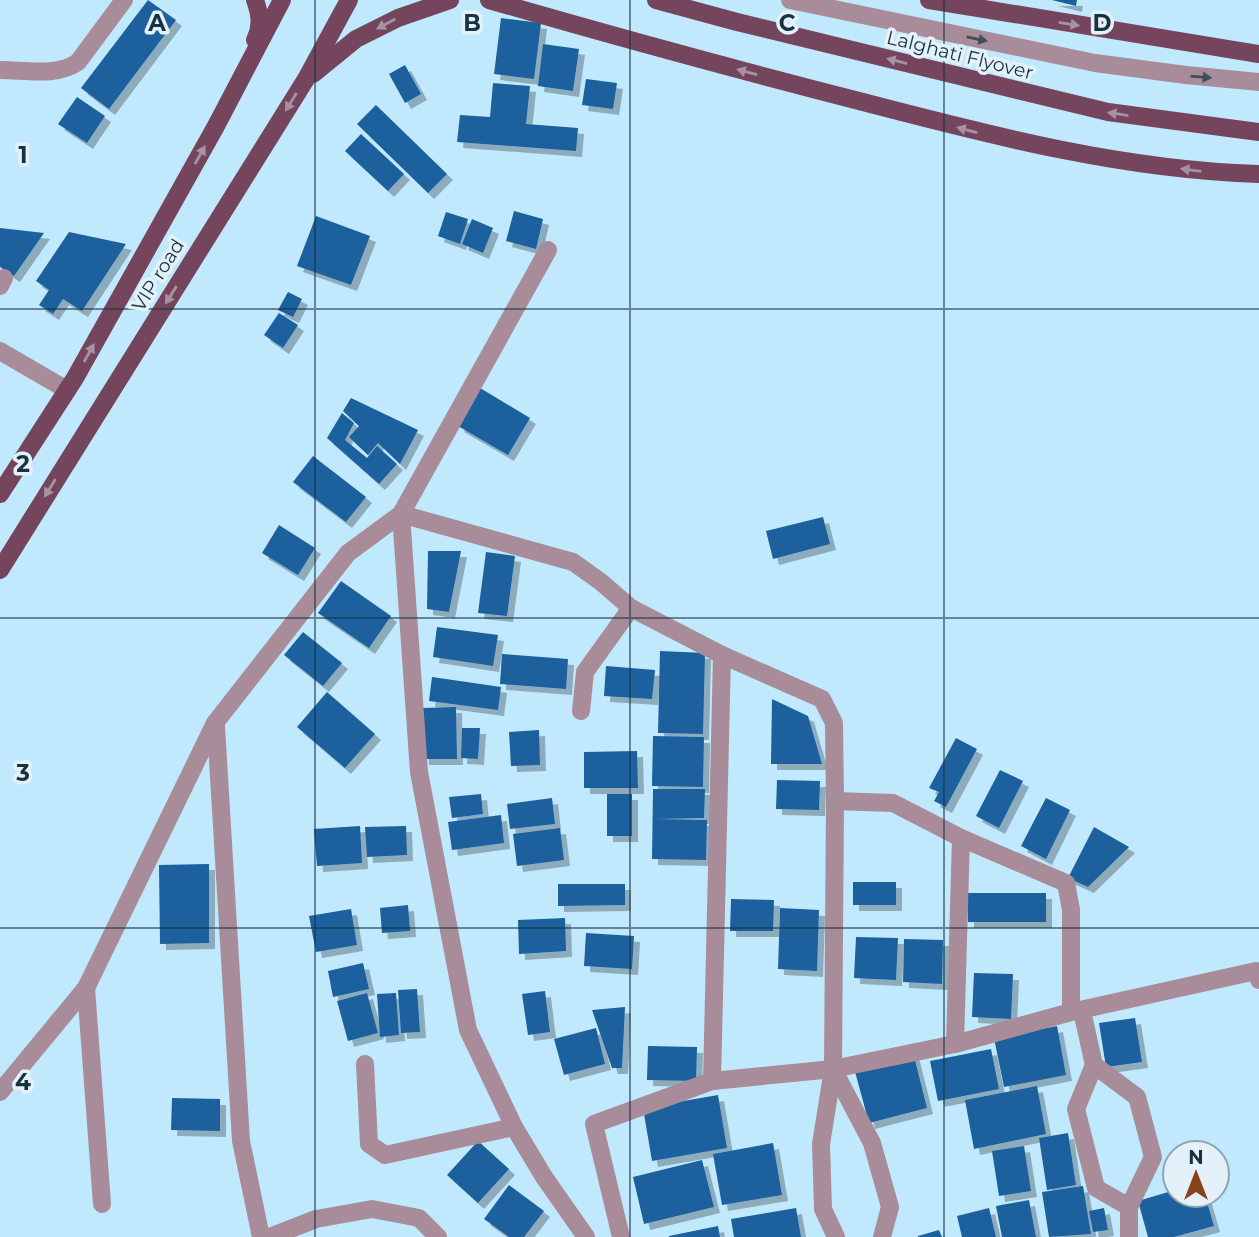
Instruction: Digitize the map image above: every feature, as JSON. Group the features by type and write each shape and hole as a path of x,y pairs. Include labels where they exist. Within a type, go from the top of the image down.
{"main road":[{"path":"216,126 260,30 260,14 255,0"},
{"name":"VIP road","path":"0,494 68,390 216,126 282,0"},
{"name":"VIP road","path":"0,570 306,79 349,0"},
{"path":"306,79 356,39 398,18 450,0"},
{"path":"489,0 688,57 983,134 1115,160 1216,173 1259,174"},
{"name":"Lalghati Flyover","path":"656,0 1108,112 1259,132"},
{"path":"929,0 1259,54"}],"street":[{"path":"0,70 68,69 78,62 124,0"},
{"path":"790,0 1095,63 1259,82"},
{"path":"0,1092 86,988 215,723 348,553 401,514 548,250"},
{"path":"0,351 68,390"},
{"path":"401,514 573,562 631,608 722,655 822,699 834,723 835,801 833,1069 821,1144 823,1209 836,1237"},
{"path":"401,514 418,759 468,1030 514,1127 544,1177 586,1237"},
{"path":"581,711 585,672 631,608"},
{"path":"712,1081 722,655"},
{"path":"215,723 242,1141 261,1237"},
{"path":"835,801 893,803 961,838 1066,883 1071,910 1077,1011 1094,1065 1137,1097 1153,1157 1129,1207 1129,1237"},
{"path":"955,1044 961,838"},
{"path":"621,1237 594,1124 712,1081 833,1069 955,1044 1077,1011 1256,971 1259,980"},
{"path":"86,988 102,1204"},
{"path":"365,1064 369,1144 385,1155 514,1127"},
{"path":"1094,1065 1076,1109 1096,1188 1129,1207"},
{"path":"833,1069 873,1143 890,1207 882,1237"},
{"path":"270,1237 316,1219 372,1209 419,1218 438,1237"}],"building":[{"path":"148,0 176,20 109,109 81,88"},
{"path":"1052,0 1077,0 1076,6"},
{"path":"501,18 541,23 534,79 494,74"},
{"path":"543,44 579,49 573,91 538,86"},
{"path":"405,65 421,94 405,103 389,74"},
{"path":"586,79 617,83 613,109 582,105"},
{"path":"493,83 530,86 526,124 578,128 576,151 457,142 460,115 490,117"},
{"path":"77,97 105,116 87,143 58,124"},
{"path":"376,105 447,174 428,193 357,124"},
{"path":"361,134 404,174 388,191 345,151"},
{"path":"514,211 543,219 536,249 506,241"},
{"path":"446,212 468,219 460,244 438,236"},
{"path":"316,216 370,236 351,285 297,266"},
{"path":"472,219 493,228 483,253 462,244"},
{"path":"0,228 44,233 14,276 0,267"},
{"path":"69,232 126,244 82,311 63,299 53,314 39,305 49,290 36,281"},
{"path":"288,292 302,299 293,317 278,310"},
{"path":"279,313 298,325 283,348 264,335"},
{"path":"480,388 530,418 508,455 458,426"},
{"path":"351,398 418,430 400,464 378,443 368,455 349,437 359,426 343,411"},
{"path":"342,413 354,423 345,440 367,458 377,446 397,464 379,484 327,438"},
{"path":"313,456 366,497 346,522 293,482"},
{"path":"823,517 830,544 773,559 766,531"},
{"path":"279,525 315,548 298,575 262,553"},
{"path":"428,551 461,551 449,612 427,609"},
{"path":"486,552 515,556 507,616 478,613"},
{"path":"341,581 391,616 369,648 318,613"},
{"path":"437,627 498,635 493,666 433,657"},
{"path":"303,632 342,663 323,686 284,655"},
{"path":"660,651 705,653 703,734 658,733"},
{"path":"502,654 568,659 566,689 500,684"},
{"path":"606,666 655,670 652,699 604,696"},
{"path":"432,677 501,687 498,710 429,701"},
{"path":"327,692 375,734 345,768 297,727"},
{"path":"772,699 808,716 822,764 771,764"},
{"path":"456,707 457,759 423,759 422,708"},
{"path":"462,728 480,728 478,759 461,758"},
{"path":"539,730 540,765 511,766 509,732"},
{"path":"653,736 704,737 703,787 652,786"},
{"path":"956,738 977,749 946,807 934,801 939,792 929,788"},
{"path":"637,751 638,788 584,788 584,752"},
{"path":"1000,770 1023,781 999,828 976,816"},
{"path":"777,780 820,781 819,810 776,809"},
{"path":"653,789 705,789 704,818 656,819 707,820 706,860 652,859"},
{"path":"481,794 483,814 452,818 449,797"},
{"path":"607,794 632,794 632,836 607,836"},
{"path":"552,798 555,824 510,829 507,804"},
{"path":"1046,798 1070,810 1046,859 1021,846"},
{"path":"501,815 504,843 452,850 448,822"},
{"path":"360,826 362,863 317,866 314,829"},
{"path":"406,826 407,855 367,857 365,827"},
{"path":"1094,827 1129,847 1088,887 1068,878"},
{"path":"560,828 564,860 517,866 513,834"},
{"path":"209,864 209,943 160,944 159,865"},
{"path":"853,882 896,882 896,905 853,905"},
{"path":"558,884 625,884 625,905 558,906"},
{"path":"968,893 1046,893 1046,922 968,922"},
{"path":"731,899 774,900 773,931 730,931"},
{"path":"408,905 410,931 382,933 380,908"},
{"path":"780,908 819,910 817,971 778,969"},
{"path":"351,909 357,945 316,952 309,916"},
{"path":"565,918 566,951 519,954 518,920"},
{"path":"586,933 634,936 632,969 584,966"},
{"path":"856,937 898,938 896,980 854,978"},
{"path":"904,939 943,940 942,984 903,982"},
{"path":"363,963 369,989 333,997 328,971"},
{"path":"974,973 1013,974 1011,1019 972,1017"},
{"path":"417,989 420,1032 401,1033 398,990"},
{"path":"545,991 550,1032 528,1035 522,994"},
{"path":"367,993 378,1033 348,1041 337,1001"},
{"path":"396,993 399,1035 380,1037 377,994"},
{"path":"625,1007 622,1068 612,1068 592,1010"},
{"path":"1135,1018 1142,1062 1106,1067 1099,1023"},
{"path":"1057,1026 1066,1075 1004,1087 994,1038"},
{"path":"596,1028 605,1064 564,1075 554,1039"},
{"path":"648,1046 697,1047 696,1081 647,1080"},
{"path":"991,1049 999,1089 938,1101 930,1061"},
{"path":"913,1052 927,1108 869,1123 854,1068"},
{"path":"1037,1086 1046,1134 974,1149 965,1100"},
{"path":"718,1095 727,1148 652,1161 643,1108"},
{"path":"172,1098 220,1099 220,1131 171,1130"},
{"path":"1068,1133 1076,1185 1047,1190 1039,1138"},
{"path":"478,1141 509,1169 478,1203 447,1175"},
{"path":"773,1143 782,1195 722,1205 713,1154"},
{"path":"1024,1146 1031,1191 999,1196 992,1151"},
{"path":"702,1160 714,1207 644,1224 633,1177"},
{"path":"509,1185 544,1211 524,1237 509,1237 484,1219"},
{"path":"1083,1186 1091,1234 1049,1237 1042,1192"},
{"path":"1161,1194 1161,1209 1209,1209 1214,1226 1174,1237 1148,1237 1138,1201"},
{"path":"1029,1200 1036,1237 1002,1237 996,1206"},
{"path":"796,1208 801,1237 734,1237 731,1219"},
{"path":"989,1208 996,1237 962,1237 957,1216"},
{"path":"1104,1208 1108,1230 1093,1232 1089,1211"},
{"path":"718,1226 720,1237 669,1237 669,1236"},
{"path":"939,1230 942,1237 918,1237 918,1236"}]}
